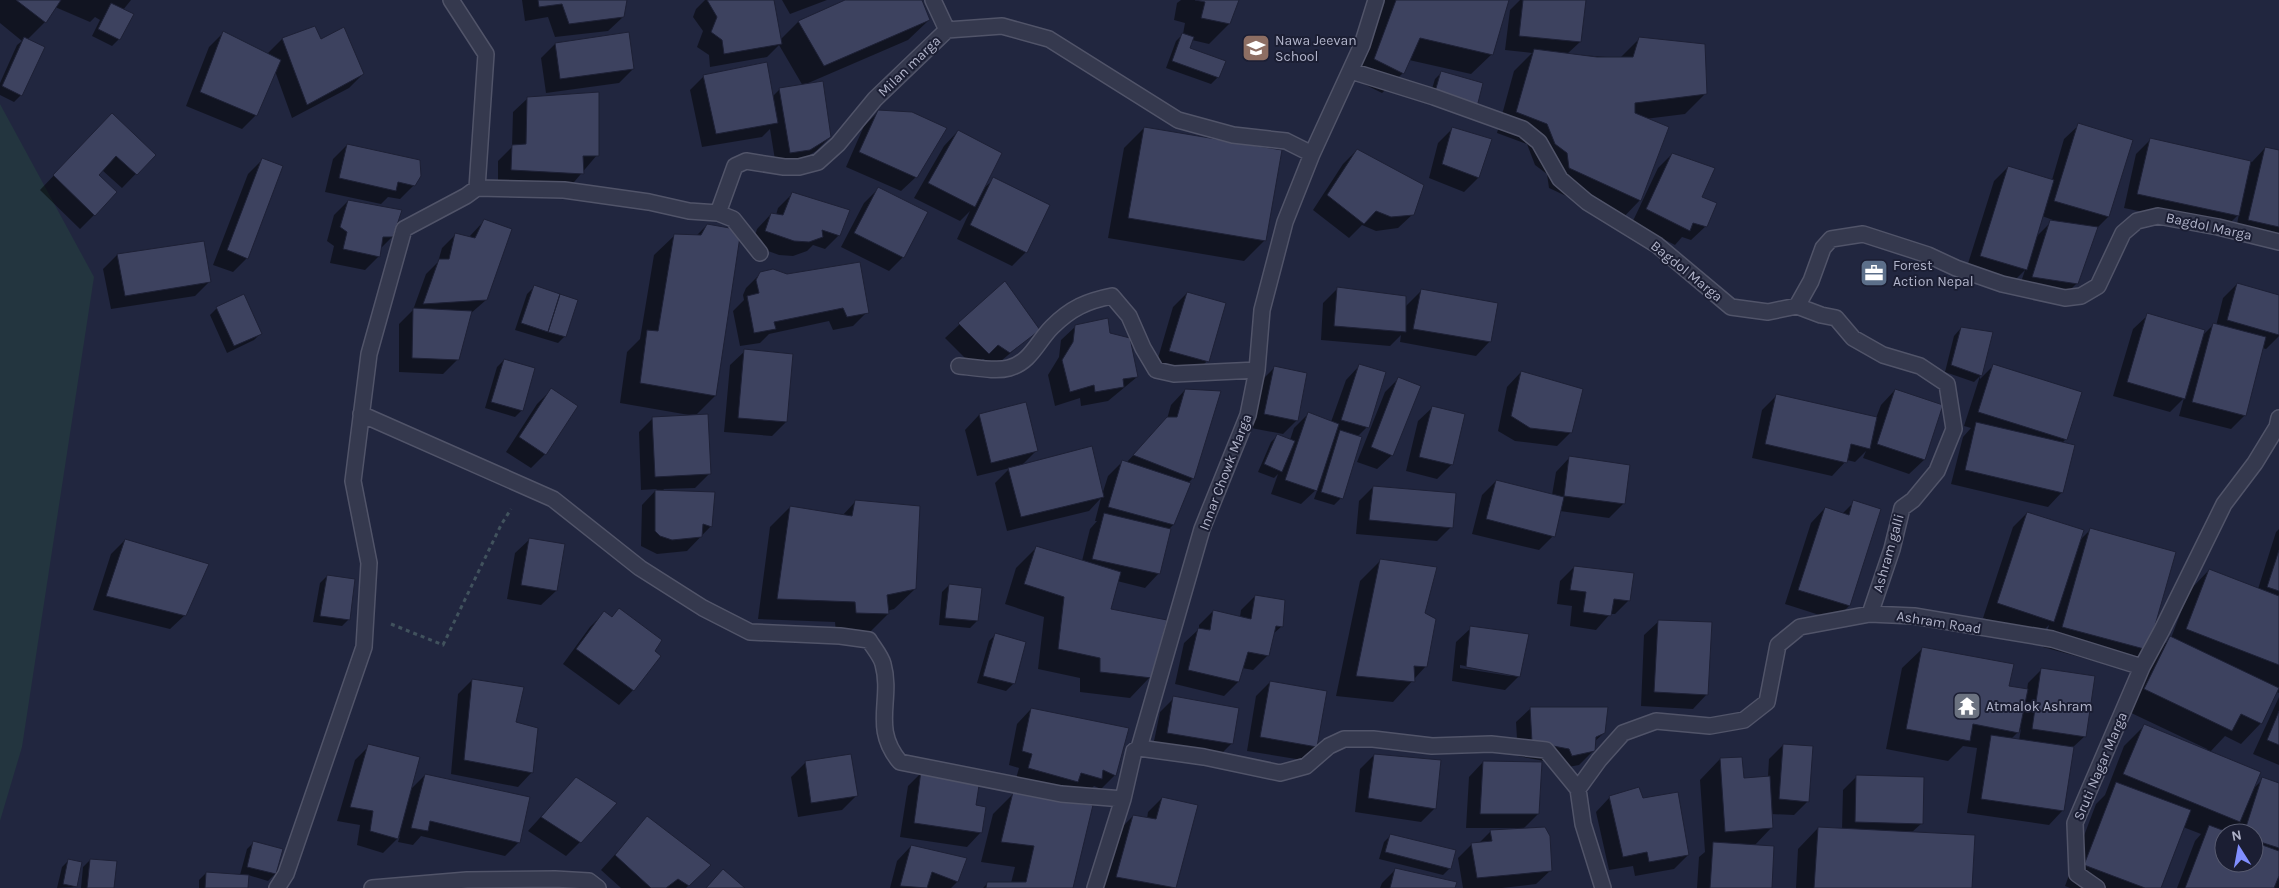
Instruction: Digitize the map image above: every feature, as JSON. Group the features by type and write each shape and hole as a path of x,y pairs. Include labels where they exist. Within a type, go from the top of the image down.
{"street":[{"path":"451,0 486,54 476,188"},
{"path":"933,0 947,30"},
{"name":"Innar Chowk Marga","path":"1095,888 1123,799 1134,751 1139,748 1202,529 1248,415 1257,370 1264,301 1285,222 1312,154 1362,45 1376,0"},
{"name":"Milan marga","path":"718,213 735,166 746,161 792,167 818,162 838,144 875,99 947,30 1002,26 1049,39 1178,120 1233,135 1286,142 1312,154"},
{"name":"Bagdol Marga","path":"1351,71 1434,97 1523,129 1539,142 1560,179 1567,185 1587,202 1656,245 1731,306 1768,312 1797,306 1811,281 1823,248 1831,239 1864,234 1928,254 1956,268 2002,284 2065,298 2082,296 2098,286 2124,233 2136,221 2158,216 2218,227 2279,242"},
{"path":"277,888 286,874 364,647 369,563 353,481 370,354 404,229 466,196 476,188 564,190 649,202 689,212 718,213 733,218 760,253"},
{"path":"959,366 1008,369 1029,359 1035,347 1052,327 1066,315 1088,300 1112,296 1129,316 1156,370 1174,374 1257,370"},
{"name":"Ashram galli","path":"1797,306 1821,315 1836,318 1853,338 1883,355 1920,366 1947,384 1954,428 1937,472 1913,500 1902,508 1892,549 1870,614"},
{"path":"361,414 553,499 640,568 703,608 750,632 840,636 869,640 883,664 884,719 888,748 900,762 1061,794 1123,799"},
{"path":"2142,667 2224,504 2255,463 2277,427 2279,418"},
{"name":"Ashram Road","path":"1578,789 1599,760 1623,733 1656,721 1710,726 1744,720 1767,702 1778,646 1800,627 1870,614 1914,616 2052,639 2142,667"},
{"name":"Sruti Nagar Marga","path":"2097,888 2077,874 2075,822 2142,667"},
{"path":"1139,748 1204,757 1280,773 1306,766 1328,746 1344,739 1373,739 1432,746 1491,744 1546,750 1578,789 1583,824 1603,888"},
{"path":"372,888 467,880 555,879 589,881 598,888"}],"path":[{"path":"366,614 443,645 501,525 514,504 517,484"}],"shaded area":[{"path":"0,104 94,277 22,747 0,821"}],"building":[{"path":"16,0 61,0 46,23"},
{"path":"538,0 627,0 624,17 569,24 562,4 539,7"},
{"path":"707,0 774,0 782,44 724,54 722,40 711,32 717,17"},
{"path":"845,0 922,0 930,20 824,66 798,21"},
{"path":"1195,0 1239,0 1230,24 1201,18 1205,2"},
{"path":"1396,0 1509,0 1493,55 1420,38 1404,74 1374,59"},
{"path":"1523,0 1586,0 1581,42 1519,36"},
{"path":"111,3 134,14 120,40 98,29"},
{"path":"315,26 321,39 344,27 364,74 307,105 282,38"},
{"path":"223,31 281,60 257,116 200,92"},
{"path":"629,32 634,69 560,79 555,43"},
{"path":"1182,33 1194,37 1190,48 1226,61 1219,78 1172,61"},
{"path":"24,37 45,47 22,96 2,86"},
{"path":"1639,37 1705,44 1707,94 1635,103 1635,113 1669,127 1641,201 1569,168 1567,153 1555,144 1547,124 1516,112 1534,49 1597,57 1633,57"},
{"path":"767,62 778,123 716,134 703,75"},
{"path":"1441,71 1483,83 1477,107 1434,95"},
{"path":"823,81 831,137 810,150 790,153 779,88"},
{"path":"599,92 599,156 583,156 584,174 511,170 512,145 526,144 527,97"},
{"path":"878,110 912,112 947,128 917,178 859,152"},
{"path":"112,113 156,155 137,175 116,156 99,175 117,192 95,216 53,175"},
{"path":"2078,123 2133,140 2109,217 2054,201"},
{"path":"1144,127 1282,150 1266,241 1128,218"},
{"path":"1452,127 1492,139 1479,178 1442,164"},
{"path":"958,130 1002,153 975,207 928,183"},
{"path":"2150,138 2251,161 2239,216 2137,194"},
{"path":"347,144 420,160 421,176 415,186 398,182 396,191 339,178"},
{"path":"2265,147 2279,150 2279,227 2248,220"},
{"path":"1357,149 1424,185 1414,215 1391,217 1376,211 1364,224 1327,195"},
{"path":"1672,153 1715,168 1702,197 1717,203 1707,227 1693,223 1690,231 1646,209"},
{"path":"262,158 283,166 248,259 227,250"},
{"path":"2008,166 2054,180 2027,270 1980,256"},
{"path":"993,177 1050,205 1027,253 970,225"},
{"path":"878,187 928,212 904,258 854,233"},
{"path":"792,192 850,210 840,236 822,230 823,237 809,242 794,241 765,231 771,213 783,215"},
{"path":"348,200 402,210 393,237 383,237 380,257 343,249 347,232 340,227"},
{"path":"484,219 512,229 487,300 423,304 439,259 449,259 455,233 475,238"},
{"path":"2050,220 2098,227 2078,284 2032,277"},
{"path":"707,224 741,230 716,396 640,383 647,330 658,331 674,234 701,235"},
{"path":"204,241 211,282 125,296 117,254"},
{"path":"860,262 869,313 847,317 843,308 774,322 776,329 754,333 747,296 759,293 756,280 760,272 773,269 787,274"},
{"path":"1005,281 1040,330 1010,353 998,345 989,354 958,323"},
{"path":"2237,283 2279,295 2279,335 2227,320"},
{"path":"534,285 560,294 548,332 521,323"},
{"path":"1337,287 1406,296 1406,332 1334,326"},
{"path":"1421,289 1498,303 1491,342 1413,329"},
{"path":"1187,292 1226,303 1209,362 1169,351"},
{"path":"244,294 262,334 234,346 216,307"},
{"path":"560,294 578,300 566,337 548,332"},
{"path":"413,308 472,311 459,360 412,358"},
{"path":"2147,313 2205,330 2185,399 2127,382"},
{"path":"1108,318 1110,333 1130,338 1138,377 1123,379 1124,387 1095,392 1094,385 1070,392 1062,360 1073,342 1075,325"},
{"path":"2213,323 2266,337 2246,416 2192,402"},
{"path":"1961,327 1993,332 1982,376 1951,365"},
{"path":"744,349 793,354 787,422 738,418"},
{"path":"504,359 535,368 523,411 491,402"},
{"path":"1359,364 1386,372 1369,428 1341,420"},
{"path":"1993,364 2082,392 2067,440 1978,412"},
{"path":"1274,366 1307,373 1298,421 1264,414"},
{"path":"1521,371 1583,389 1572,433 1530,428 1511,416"},
{"path":"1398,377 1421,386 1393,456 1371,447"},
{"path":"551,388 578,406 546,455 519,437"},
{"path":"1185,389 1221,391 1194,479 1133,455 1167,417 1177,417"},
{"path":"1895,389 1943,405 1925,460 1877,444"},
{"path":"1776,394 1877,417 1870,449 1851,444 1847,463 1765,444"},
{"path":"1026,402 1038,451 991,463 979,414"},
{"path":"1432,406 1465,414 1453,465 1419,457"},
{"path":"1308,412 1339,424 1317,491 1285,480"},
{"path":"708,414 711,474 655,477 652,417"},
{"path":"1976,422 2075,445 2063,493 1965,470"},
{"path":"1340,430 1362,437 1343,499 1321,492"},
{"path":"1277,434 1295,441 1282,472 1264,464"},
{"path":"1092,446 1104,497 1021,517 1008,468"},
{"path":"1569,456 1630,465 1625,504 1564,496"},
{"path":"1122,460 1191,483 1174,525 1108,507"},
{"path":"1496,480 1564,497 1555,537 1486,519"},
{"path":"1373,486 1456,493 1453,528 1369,520"},
{"path":"655,490 715,492 712,527 703,524 702,537 672,540 660,536 655,531"},
{"path":"855,500 920,506 916,589 887,595 889,614 856,613 855,602 777,599 790,506 852,516"},
{"path":"1853,500 1881,509 1850,606 1798,590 1825,507 1849,515"},
{"path":"2027,512 2084,530 2054,622 1997,603"},
{"path":"1104,513 1171,529 1160,574 1092,559"},
{"path":"2090,528 2176,552 2148,650 2062,627"},
{"path":"529,538 565,544 557,591 521,585"},
{"path":"125,539 209,564 186,616 106,596"},
{"path":"1036,546 1121,572 1111,609 1167,620 1152,678 1100,672 1100,658 1058,649 1064,597 1024,584"},
{"path":"2279,550 2279,591 2267,587"},
{"path":"1380,559 1437,567 1425,613 1436,619 1427,667 1414,666 1415,682 1356,676"},
{"path":"1574,566 1634,573 1630,601 1614,599 1611,616 1583,612 1586,592 1570,590"},
{"path":"2209,569 2279,596 2279,665 2186,629"},
{"path":"327,575 355,579 350,620 320,616"},
{"path":"949,584 982,588 978,621 945,618"},
{"path":"1255,595 1285,600 1283,627 1276,626 1269,656 1248,652 1239,682 1188,670 1198,628 1210,630 1213,610 1251,619"},
{"path":"619,608 662,640 655,651 661,656 634,691 576,649 604,611 612,617"},
{"path":"1658,620 1712,622 1708,695 1654,692"},
{"path":"1470,626 1529,634 1520,677 1466,667"},
{"path":"995,633 1026,642 1015,684 983,676"},
{"path":"2170,636 2279,688 2262,724 2241,714 2232,731 2144,689"},
{"name":"Atmalok Ashram","path":"1922,647 2014,664 2009,686 2028,689 2019,733 1973,724 1970,741 1906,729"},
{"path":"2041,668 2095,676 2086,737 2032,729"},
{"path":"472,679 524,687 516,722 538,728 533,773 464,760"},
{"path":"1270,681 1327,691 1317,747 1260,737"},
{"path":"1173,696 1239,708 1233,744 1167,733"},
{"path":"1530,707 1608,707 1605,733 1596,737 1595,751 1572,756 1569,749 1532,742"},
{"path":"1031,708 1129,728 1116,776 1103,770 1102,779 1081,773 1078,782 1028,768 1032,754 1022,751"},
{"path":"2279,711 2279,745 2267,740"},
{"path":"2144,724 2261,772 2240,822 2123,774"},
{"path":"1991,735 2074,747 2064,811 1981,799"},
{"path":"368,744 420,757 398,839 370,831 373,811 350,807"},
{"path":"1783,744 1813,746 1809,802 1779,799"},
{"path":"851,754 858,796 811,803 805,761"},
{"path":"1374,754 1441,760 1436,809 1368,798"},
{"path":"1742,757 1744,778 1770,776 1773,828 1725,832 1720,758"},
{"path":"1483,761 1542,762 1539,814 1480,814"},
{"path":"921,771 980,779 976,805 986,807 982,833 914,823"},
{"path":"425,774 530,797 520,843 430,821 428,831 411,828"},
{"path":"1856,775 1924,777 1923,824 1855,822"},
{"path":"576,777 617,803 581,843 541,817"},
{"path":"2262,777 2279,783 2279,848 2264,843 2264,823 2247,823"},
{"path":"2116,782 2191,810 2161,888 2145,888 2084,865"},
{"path":"1639,787 1643,798 1678,792 1689,855 1649,862 1647,852 1623,857 1609,796"},
{"path":"1013,792 1093,805 1073,888 986,888 987,882 1026,882 1034,846 1001,842"},
{"path":"1162,797 1198,805 1176,888 1116,877 1133,815 1156,819"},
{"path":"647,816 711,865 689,886 678,879 666,888 651,888 615,855"},
{"path":"2209,825 2214,827 2214,873 2264,873 2264,846 2279,851 2279,876 2274,888 2185,888"},
{"path":"1545,827 1550,836 1552,871 1477,878 1471,843 1492,841 1490,830"},
{"path":"1818,827 1975,835 1972,888 1814,888"},
{"path":"1390,834 1456,850 1451,869 1385,852"},
{"path":"253,841 283,849 276,874 247,867"},
{"path":"1713,842 1774,846 1772,888 1710,888"},
{"path":"911,845 967,858 958,882 932,872 927,888 900,886"},
{"path":"68,859 82,862 77,887 63,884"},
{"path":"90,859 117,861 114,888 87,888"},
{"path":"1395,868 1457,882 1455,888 1390,888"},
{"path":"723,869 745,888 706,888"},
{"path":"206,872 249,875 248,888 205,888"}],"place":[{"name":"Nawa Jeevan School","path":"1256,48"},
{"name":"Forest Action Nepal","path":"1874,273"},
{"name":"Atmalok Ashram","path":"1967,706"}]}
